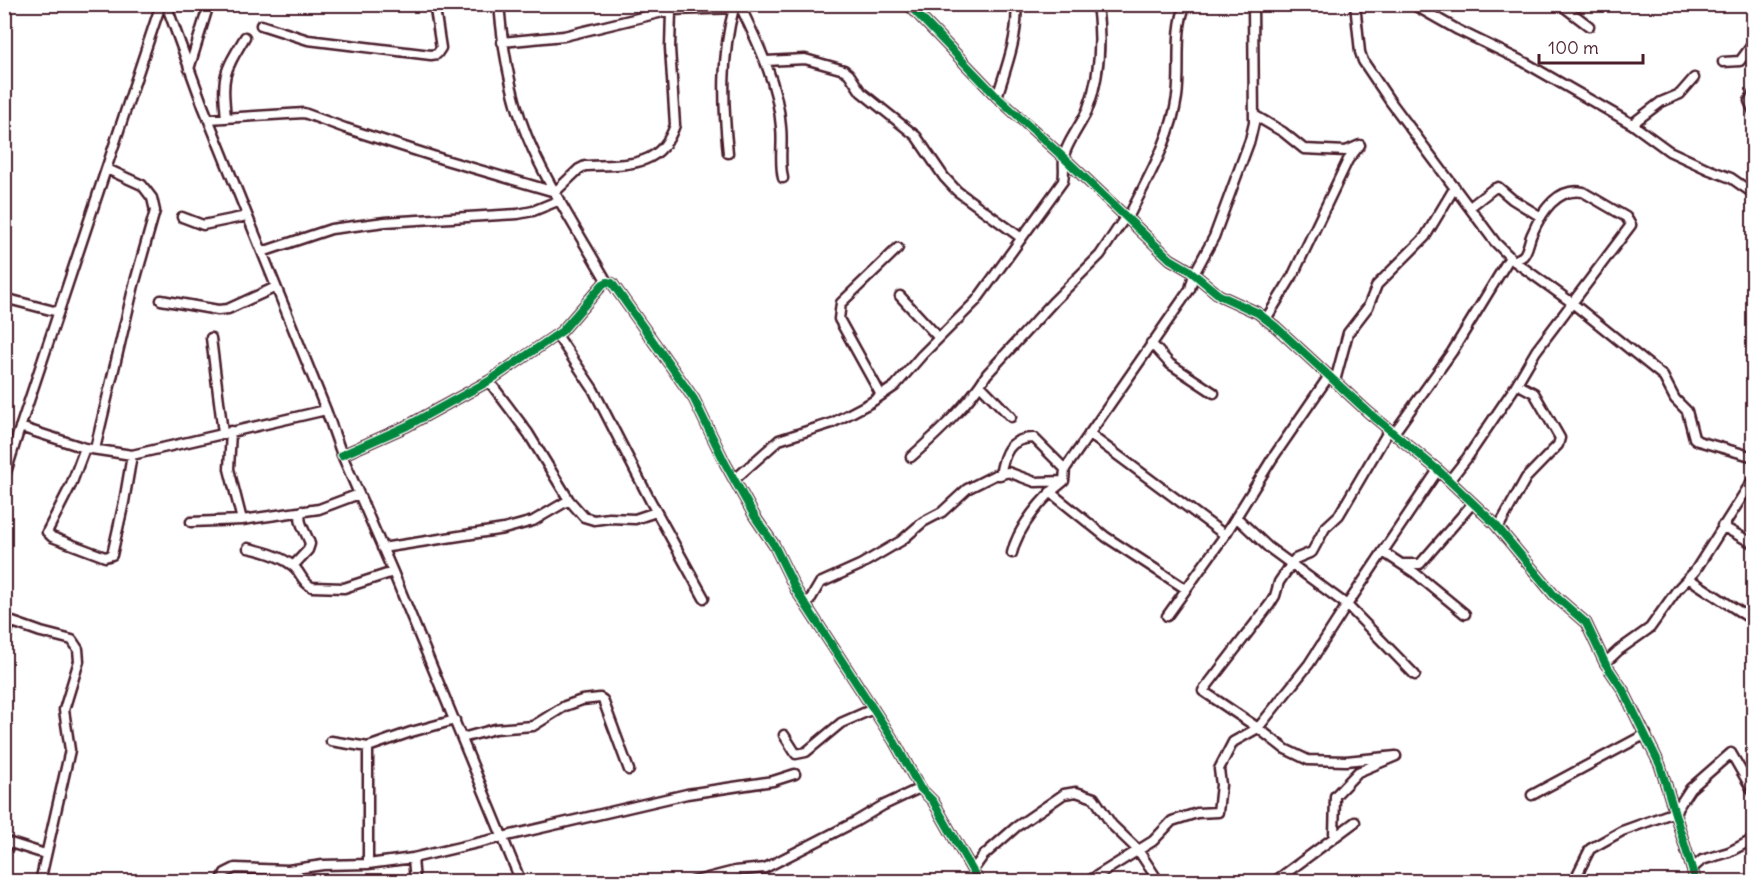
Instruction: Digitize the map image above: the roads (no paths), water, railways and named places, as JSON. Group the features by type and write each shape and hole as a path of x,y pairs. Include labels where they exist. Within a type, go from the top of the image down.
{"street":[{"path":"164,4 342,455 393,572 521,882"},
{"path":"4,479 106,169 164,4"},
{"path":"189,70 209,4"},
{"path":"261,25 308,40 431,55 437,54 441,48 435,9 432,4"},
{"path":"499,4 502,42 513,95 532,149 555,192 607,282 612,283 694,399 734,480 774,545 796,590 894,741 920,788 933,801 980,882"},
{"path":"502,42 556,37 671,10 738,8 752,4"},
{"path":"908,4 997,97 1170,259 1194,274 1219,295 1266,319 1438,470 1498,528 1554,595 1586,623 1605,663 1623,690 1646,734 1665,777 1696,882"},
{"path":"997,97 1012,45 1017,13 1016,4"},
{"path":"734,480 779,440 832,423 870,403 902,380 922,355 976,301 1020,237 1063,181 1066,170 1063,157 1087,112 1100,59 1097,4"},
{"path":"911,457 934,437 987,374 1100,255 1127,217 1161,150 1173,117 1178,95 1181,19 1186,4"},
{"path":"1012,553 1016,538 1050,492 1064,481 1065,469 1190,289 1194,274 1214,237 1250,140 1254,115 1253,4"},
{"path":"1355,4 1363,61 1495,242 1512,259 1663,376 1675,399 1687,411 1694,438 1754,457"},
{"path":"1412,4 1458,30 1524,62 1632,124 1669,151 1731,178 1754,194"},
{"path":"1560,4 1589,26"},
{"path":"738,8 766,61 782,128 780,168 783,178"},
{"path":"728,153 723,103 727,35 738,8"},
{"path":"555,192 585,166 641,162 656,156 671,137 675,125 670,48 671,10"},
{"path":"226,118 224,77 226,68 245,37"},
{"path":"1723,62 1740,61 1754,42"},
{"path":"766,61 805,60 844,70 861,92 916,136 944,177 957,191 1020,237"},
{"path":"1632,124 1661,102 1680,94 1694,78"},
{"path":"1754,93 1749,101 1754,112"},
{"path":"209,120 304,112 345,128 442,159 555,192"},
{"path":"1254,115 1283,132 1304,149 1346,151 1360,145 1348,160 1293,274 1266,319"},
{"path":"95,450 134,285 155,211 152,198 142,185 106,169"},
{"path":"1167,616 1226,535 1272,459 1332,378 1348,333 1368,307 1377,285 1425,237 1455,187"},
{"path":"1470,207 1493,189 1498,188 1541,217"},
{"path":"1334,836 1335,796 1358,772 1396,756 1346,761 1308,760 1285,749 1203,691 1270,604 1279,582 1292,564 1299,556 1315,549 1324,528 1339,515 1392,432 1452,352 1512,259 1525,252 1541,217 1556,197 1577,191 1589,195 1626,216 1631,225 1536,351 1517,384 1449,481"},
{"path":"262,252 331,229 385,222 518,214 533,211 560,200"},
{"path":"182,217 203,225 247,216"},
{"path":"881,395 838,319 841,303 898,248"},
{"path":"342,455 417,421 489,381 557,335 607,282"},
{"path":"161,300 218,310 228,309 276,288"},
{"path":"900,296 939,338"},
{"path":"4,298 58,312"},
{"path":"557,335 593,389 656,512 704,598"},
{"path":"211,338 227,432 229,469 242,520"},
{"path":"1151,343 1170,364 1214,393"},
{"path":"489,381 528,433 569,500 584,517 594,520 635,519 656,512"},
{"path":"1498,528 1526,478 1558,445 1560,438 1534,393 1517,384"},
{"path":"980,385 1011,417"},
{"path":"20,427 85,448 132,455 326,410"},
{"path":"1089,434 1226,535"},
{"path":"1000,475 1004,457 1010,447 1021,438 1034,438 1065,469"},
{"path":"85,448 71,485 47,532 52,537 105,557 112,555 132,455"},
{"path":"1087,882 1153,841 1173,821 1197,813 1218,812 1221,785 1219,769 1233,742 1258,728 1310,664 1438,470"},
{"path":"807,605 820,583 860,565 901,541 923,522 942,512 967,489 995,475 1008,472 1035,482 1064,481"},
{"path":"1605,663 1650,628 1677,590 1695,571 1754,478"},
{"path":"1050,492 1106,537 1186,589"},
{"path":"192,522 242,520 329,507 359,494"},
{"path":"382,548 504,529 533,520 569,500"},
{"path":"1402,564 1420,564 1472,504"},
{"path":"293,566 308,550 310,544 300,521 302,511"},
{"path":"1236,517 1268,547 1347,605 1415,675"},
{"path":"1722,526 1754,544"},
{"path":"248,548 263,551 293,566 308,585 344,588 393,572"},
{"path":"1383,552 1466,614"},
{"path":"1688,578 1754,621"},
{"path":"4,642 7,620 72,640 78,650 79,661 64,710 70,750 40,882"},
{"path":"462,738 495,729 533,726 565,706 582,700 600,698 603,700 629,770"},
{"path":"784,735 796,754 800,754 806,752 841,723 873,709"},
{"path":"332,741 368,747 455,720"},
{"path":"1532,795 1646,734"},
{"path":"368,747 368,864"},
{"path":"1578,873 1590,849 1622,831 1675,812 1690,789 1731,753 1754,793"},
{"path":"221,882 225,873 235,868 288,870 413,858 687,794 773,781 795,774"},
{"path":"692,882 725,873 765,868 920,788"},
{"path":"974,870 983,856 1016,827 1064,794 1076,792 1094,798 1112,825 1138,850 1159,882"},
{"path":"1274,882 1355,822"},
{"path":"1693,868 1702,861 1730,852 1754,839"},
{"path":"4,841 45,854"},
{"path":"413,858 415,882"}]}
